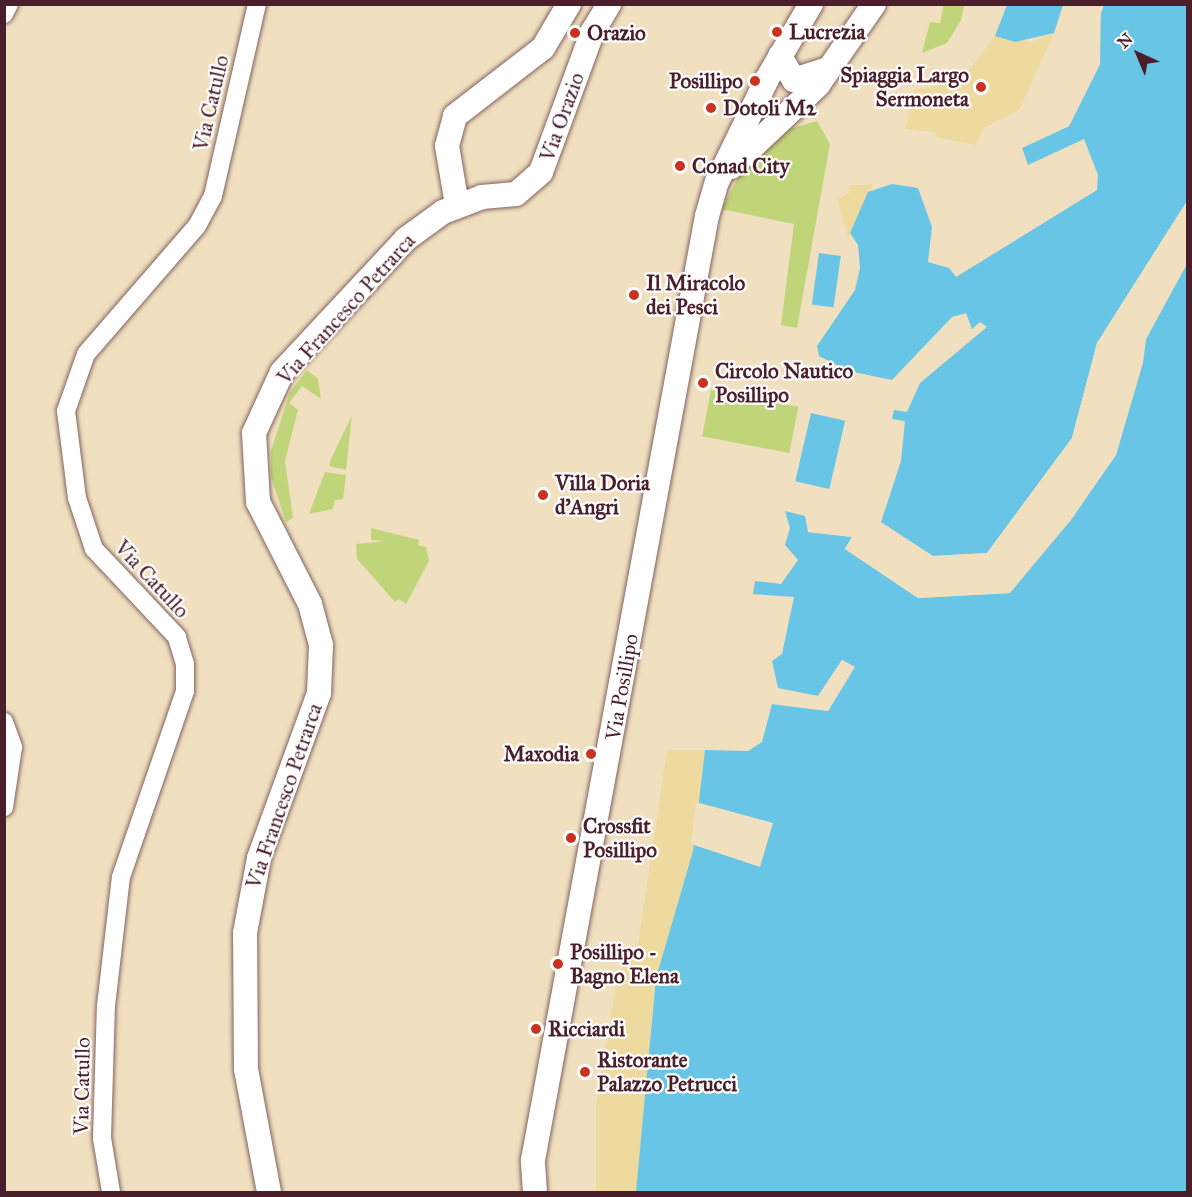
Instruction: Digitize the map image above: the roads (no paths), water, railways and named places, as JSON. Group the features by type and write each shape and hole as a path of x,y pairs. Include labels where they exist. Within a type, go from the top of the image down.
{"street":[{"path":"4,14 9,4"},
{"name":"Via Catullo","path":"111,1192 102,1138 106,1006 121,877 185,691 185,664 177,637 94,549 77,498 66,411 87,354 197,226 213,196 257,4"},
{"name":"Via Orazio","path":"569,4 543,48 455,116 447,146 457,205 516,194 542,172 593,32 609,4"},
{"name":"Via Posillipo","path":"535,1192 533,1160 717,182 780,56 811,4"},
{"path":"717,182 832,66 874,4"},
{"path":"780,56 794,80 816,77 832,66"},
{"name":"Via Francesco Petrarca","path":"268,1192 246,1070 245,933 259,858 319,693 321,645 310,604 258,502 254,433 282,372 406,239 457,205"},
{"path":"4,722 13,747 4,807"}],"water":[{"path":"1007,5 1063,5 1054,33 1015,42 995,36"},
{"path":"1104,5 1187,5 1187,201 1097,343 1072,438 987,553 933,556 881,522 901,461 905,421 892,419 894,410 907,412 920,383 987,327 980,322 972,329 966,313 952,317 892,380 849,371 819,356 817,346 855,290 860,268 858,245 850,233 868,192 892,184 918,188 932,227 928,262 949,268 956,277 1097,190 1098,175 1084,139 1028,165 1022,148 1069,126 1100,64 1097,24"},
{"path":"819,253 841,256 834,308 812,304"},
{"path":"1187,264 1187,1192 636,1192 656,978 693,851 705,750 748,751 762,742 772,704 828,711 854,667 842,660 818,696 778,688 772,661 782,654 794,597 753,594 755,581 781,584 798,560 785,545 790,528 785,511 805,516 808,532 852,537 845,549 918,598 1010,593 1116,455 1146,339"},
{"path":"811,413 845,421 829,489 795,481"}],"place":[{"name":"Lucrezia","path":"777,32"},
{"name":"Orazio","path":"575,33"},
{"name":"Posillipo","path":"755,81"},
{"name":"Spiaggia Largo Sermoneta","path":"981,87"},
{"name":"Dotoli M2","path":"711,108"},
{"name":"Conad City","path":"680,166"},
{"name":"Il Miracolo dei Pesci","path":"634,295"},
{"name":"Circolo Nautico Posillipo","path":"703,383"},
{"name":"Villa Doria d'Angri","path":"543,495"},
{"name":"Maxodia","path":"591,754"},
{"name":"Crossfit Posillipo","path":"571,838"},
{"name":"Posillipo - Bagno Elena","path":"558,964"},
{"name":"Ricciardi","path":"536,1029"},
{"name":"Ristorante Palazzo Petrucci","path":"585,1072"}]}
